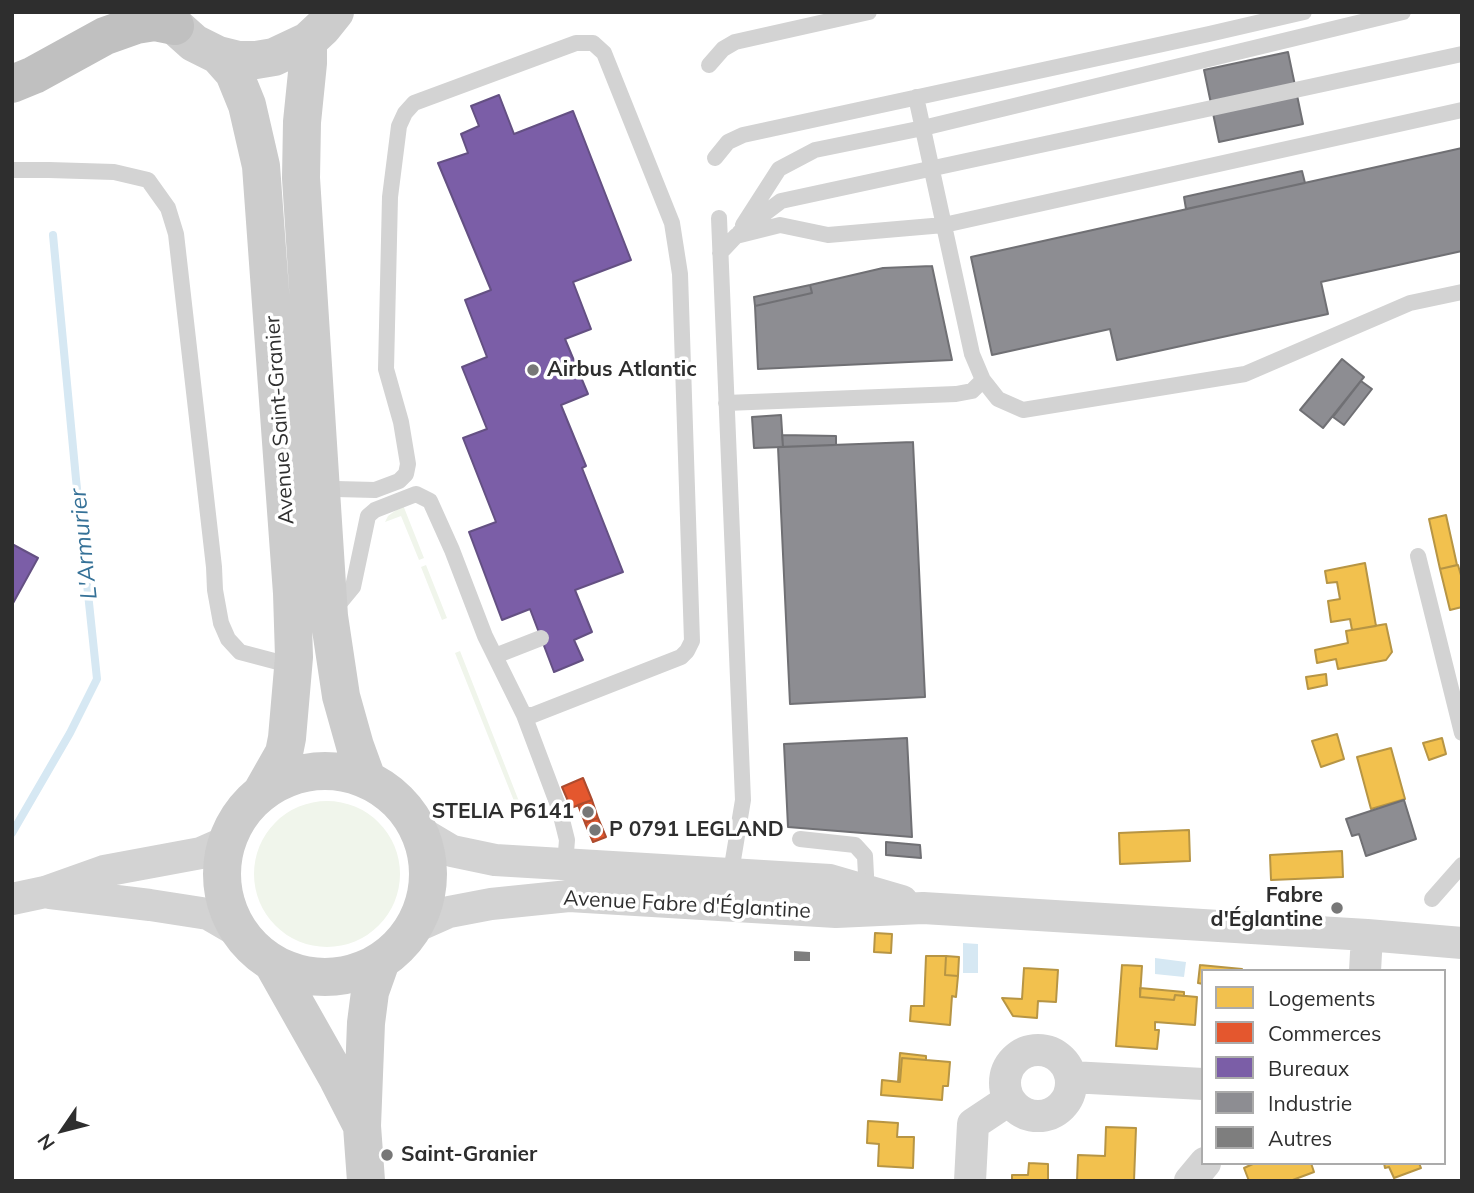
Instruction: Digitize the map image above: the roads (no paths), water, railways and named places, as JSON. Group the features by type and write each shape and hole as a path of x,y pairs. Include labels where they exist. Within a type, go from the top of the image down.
{"highway":[{"path":"12,84 105,36 136,25 171,19"}],"street":[{"path":"171,19 194,43 218,55 238,60 256,60 274,57 308,41 335,12"},
{"name":"Avenue Saint-Granier","path":"308,41 301,178 328,616 341,696 367,779"},
{"name":"Avenue Saint-Granier","path":"218,55 233,73 247,105 261,166 292,593 293,666 288,738 284,753 263,790"},
{"path":"314,771 341,771 367,779 383,788 410,815 427,856 428,881 423,906 413,928 399,947 381,961 361,971 338,977 316,977 273,964 248,944 239,932 228,911 222,888 221,865 226,842 240,813 263,790 287,776 314,771"},
{"name":"Avenue Fabre d'Églantine","path":"419,832 452,851 495,860 830,880 923,908"},
{"path":"12,899 45,892 104,871 201,853 226,842"},
{"path":"45,892 208,914 239,932"},
{"name":"Avenue Fabre d'Églantine","path":"413,928 449,912 491,904 569,896 836,912 923,908 1462,943"},
{"path":"1366,969 1367,935"},
{"path":"366,1181 362,1126 366,1023 370,992 381,961"},
{"path":"273,964 362,1126"},
{"path":"1026,1051 1049,1051 1059,1057 1066,1066 1071,1077 1067,1099 1050,1114 1026,1114 1016,1109 1009,1100 1005,1089 1008,1066 1026,1051"},
{"path":"1071,1077 1201,1084"},
{"path":"970,1181 973,1124 1009,1100"},
{"path":"1190,1181 1203,1165"}],"lane":[{"path":"709,65 723,49 735,42 869,12"},
{"path":"715,158 728,142 743,135 1304,12"},
{"path":"736,236 779,169 814,150 922,128 1403,12"},
{"path":"320,486 375,490 399,481 406,474 408,464 401,422 386,369 390,197 399,126 405,113 414,103 576,43 593,43 604,53 672,223 680,274 692,641 681,657 533,715 524,715"},
{"path":"720,253 736,236 780,201 1462,54"},
{"path":"916,97 972,354 983,380 998,399 1023,410 1245,374 1410,303 1462,292"},
{"path":"736,236 780,225 828,235 944,225 1462,110"},
{"path":"12,170 114,172 148,180 168,208 176,234 215,590 221,623 228,639 240,652 293,666"},
{"path":"711,905 727,891 743,800 719,218"},
{"path":"726,404 956,394 972,391 983,380"},
{"path":"328,616 354,587 368,516 375,510 416,494 430,501 495,656 524,715 559,808 567,840 565,864"},
{"path":"1418,556 1462,733"},
{"path":"495,656 541,638"},
{"path":"800,839 855,845 865,856 866,875 863,889"},
{"path":"1432,899 1462,865"}],"water":[{"path":"963,943 978,944 978,973 963,973"},
{"path":"1155,958 1186,962 1184,977 1155,974"}],"waterway":[{"name":"L'Armurier","path":"12,833 70,733 97,679 53,235"}],"place":[{"name":"Airbus Atlantic","path":"533,370"},
{"name":"STELIA P6141","path":"588,812"},
{"name":"P 0791 LEGLAND","path":"595,830"},
{"name":"Fabre d'Églantine","path":"1337,908"},
{"name":"Saint-Granier","path":"387,1155"}]}
